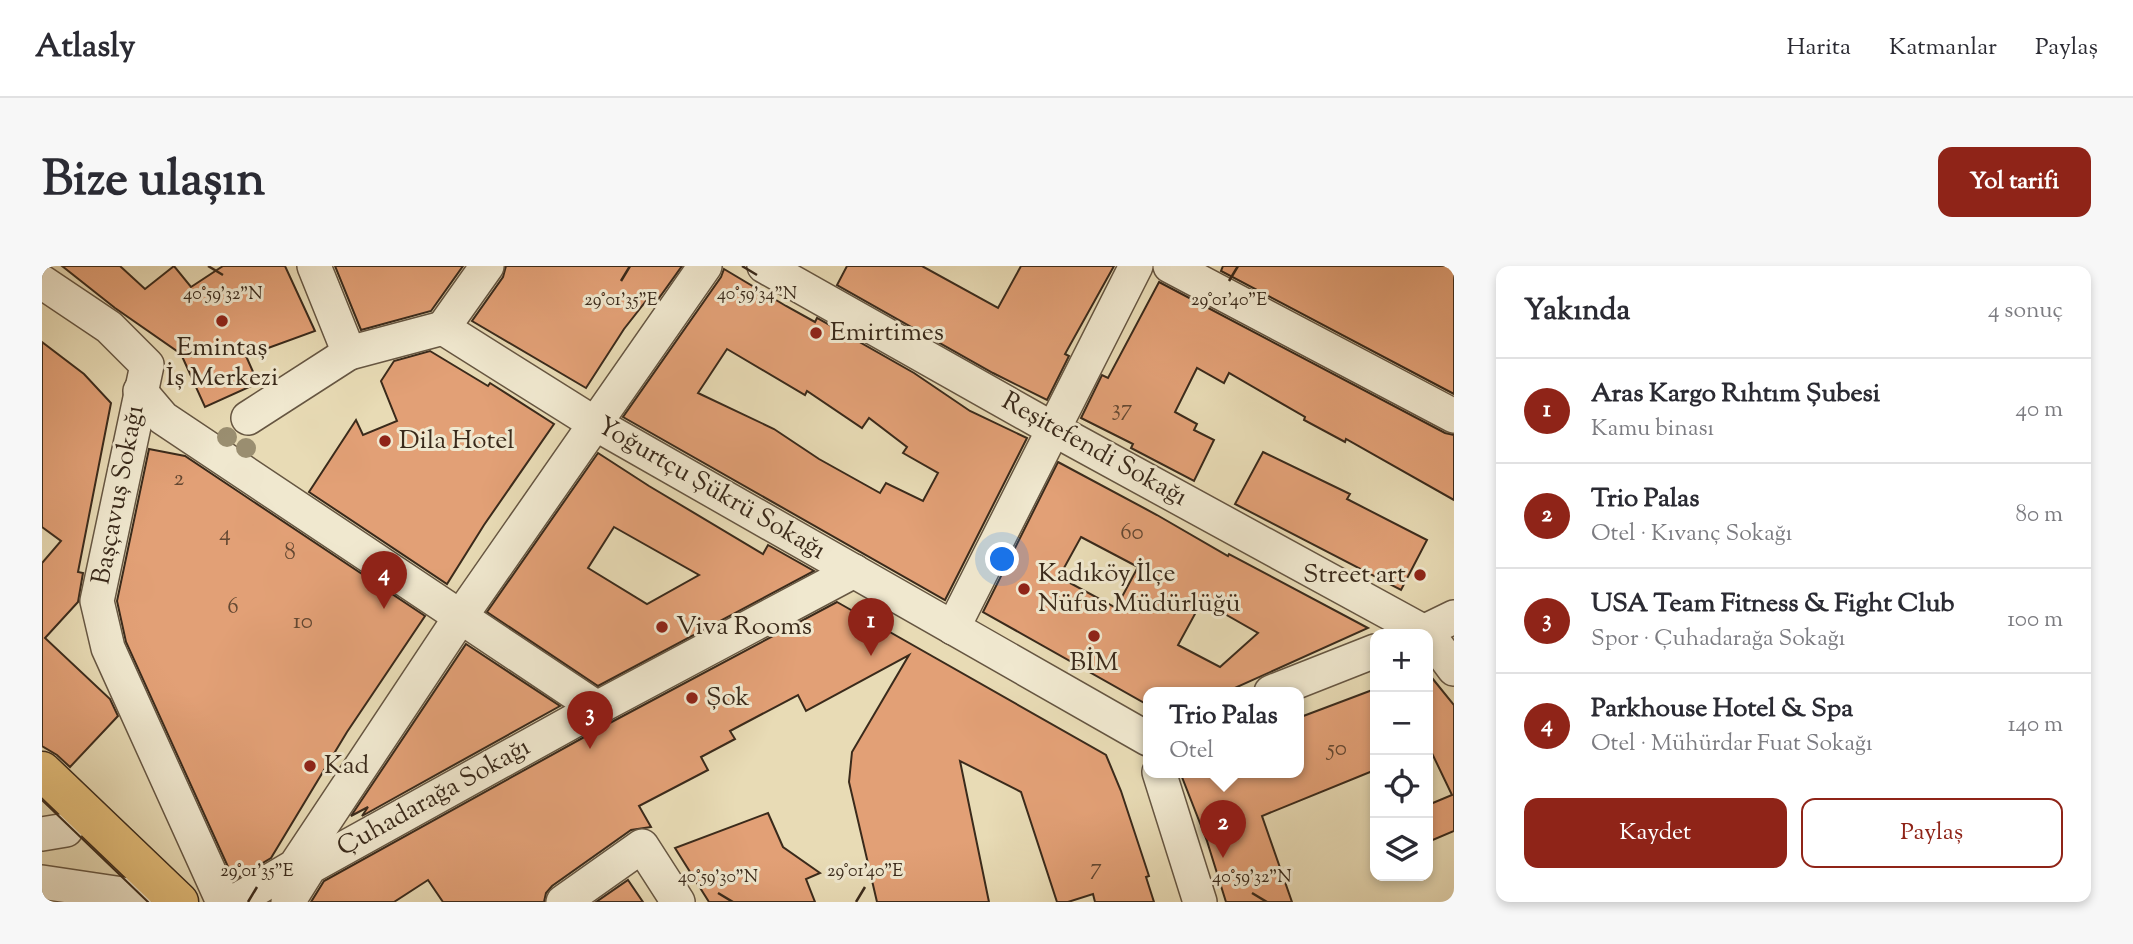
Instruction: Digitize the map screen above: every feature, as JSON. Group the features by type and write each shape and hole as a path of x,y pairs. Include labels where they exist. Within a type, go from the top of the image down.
{"main road":[{"path":"42,771 179,902"},
{"path":"50,823 139,899"}],"street":[{"path":"314,266 349,353"},
{"path":"248,418 349,353 443,328 488,266"},
{"path":"234,902 295,866 461,616 705,266"},
{"name":"Reşitefendi Sokağı","path":"764,266 1053,429 1429,629"},
{"path":"953,628 1136,266"},
{"path":"1170,266 1454,416"},
{"name":"Başçavuş Sokağı","path":"42,282 109,327 147,365 97,601 108,648 223,902"},
{"name":"Yoğurtçu Şükrü Sokağı","path":"443,328 594,422 1143,736"},
{"path":"140,391 163,418 597,708"},
{"name":"Çuhadarağa Sokağı","path":"288,902 310,867 597,708 854,571"},
{"path":"1433,633 1454,669"},
{"path":"1284,687 1370,653"},
{"path":"1161,778 1200,902"},
{"path":"563,902 642,846 678,902"},
{"path":"42,882 139,899"}],"building":[{"name":"Emintaş İş Merkezi","path":"62,266 120,266 145,289 174,266 191,287 223,266 285,266 315,331 246,356 258,383 205,407 181,354 115,308"},
{"path":"335,266 463,266 431,311 361,330"},
{"path":"506,266 682,266 654,305 646,301 624,329 586,388 472,321 503,277"},
{"path":"847,266 922,266 998,308 1021,266 1114,266 1065,354 1069,356 1047,400 993,373 837,285"},
{"path":"1223,266 1454,266 1454,394 1221,271"},
{"path":"724,269 815,322 817,318 914,373 970,411 1027,438 945,600 623,417","holes":["727,349 805,395 807,391 862,428 869,418 907,447 903,453 938,473 923,501 886,483 880,493 819,459 774,429 698,393"]},
{"path":"1159,282 1445,433 1454,435 1454,500 1346,439 1345,442 1304,420 1305,417 1229,373 1224,383 1197,368 1175,412 1197,424 1194,430 1214,440 1194,481 1131,448 1133,444 1081,418 1102,375 1108,378"},
{"path":"42,342 84,374 111,403 78,572 83,573 78,602 45,638 110,699 118,716 70,767 42,746 42,563 61,541 42,527"},
{"path":"430,351 488,386 490,383 554,424 447,584 309,492 356,420 363,435 397,421 381,381 394,361"},
{"path":"149,449 185,456 425,616 347,732 271,858 234,880 126,642 117,601"},
{"path":"1263,452 1350,494 1347,499 1427,540 1401,590 1235,504"},
{"path":"598,453 763,554 768,545 814,571 598,686 487,612","holes":["614,527 699,575 647,604 588,568"]},
{"path":"1058,462 1228,556 1229,554 1368,628 1237,687 1143,687 1143,702 983,612","holes":["1081,537 1138,567 1116,608 1059,577","1202,601 1258,633 1220,667 1178,645"]},
{"path":"837,602 1106,755 1149,876 1146,877 1154,902 1095,902 1093,894 1068,902 1057,902 1021,792 960,761 989,902 877,902 849,782 852,752 909,655 806,711 798,695 730,731 735,739 701,757 708,770 639,806 651,827 631,830 552,886 546,893 544,902 443,902 428,880 394,902 311,902 324,881 606,725"},
{"path":"466,644 560,706 362,816 368,807 351,816"},
{"path":"1433,679 1454,705 1454,831 1433,840 1433,803 1452,795 1433,755"},
{"path":"1370,691 1370,772 1262,816 1292,902 1226,902 1207,841 1182,778 1304,778 1304,716"},
{"path":"768,813 783,847 820,873 806,879 815,902 709,902 675,848"},
{"path":"628,880 643,902 596,902"}],"tram line":[{"path":"42,800 148,902"}],"place":[{"name":"Emintaş İş Merkezi","path":"222,321"},
{"name":"Emirtimes","path":"816,333"},
{"name":"Dila Hotel","path":"385,441"},
{"name":"Street art","path":"1420,575"},
{"name":"Kadıköy İlçe Nüfus Müdürlüğü","path":"1024,589"},
{"name":"Parkhouse Hotel & Spa","path":"384,609"},
{"name":"Viva Rooms","path":"662,627"},
{"name":"BİM","path":"1094,636"},
{"name":"Aras Kargo Rıhtım Şubesi","path":"871,656"},
{"name":"Şok","path":"692,698"},
{"name":"USA Team Fitness & Fight Club","path":"590,749"},
{"name":"Kad","path":"310,766"},
{"name":"Trio Palas","path":"1223,858"}]}
